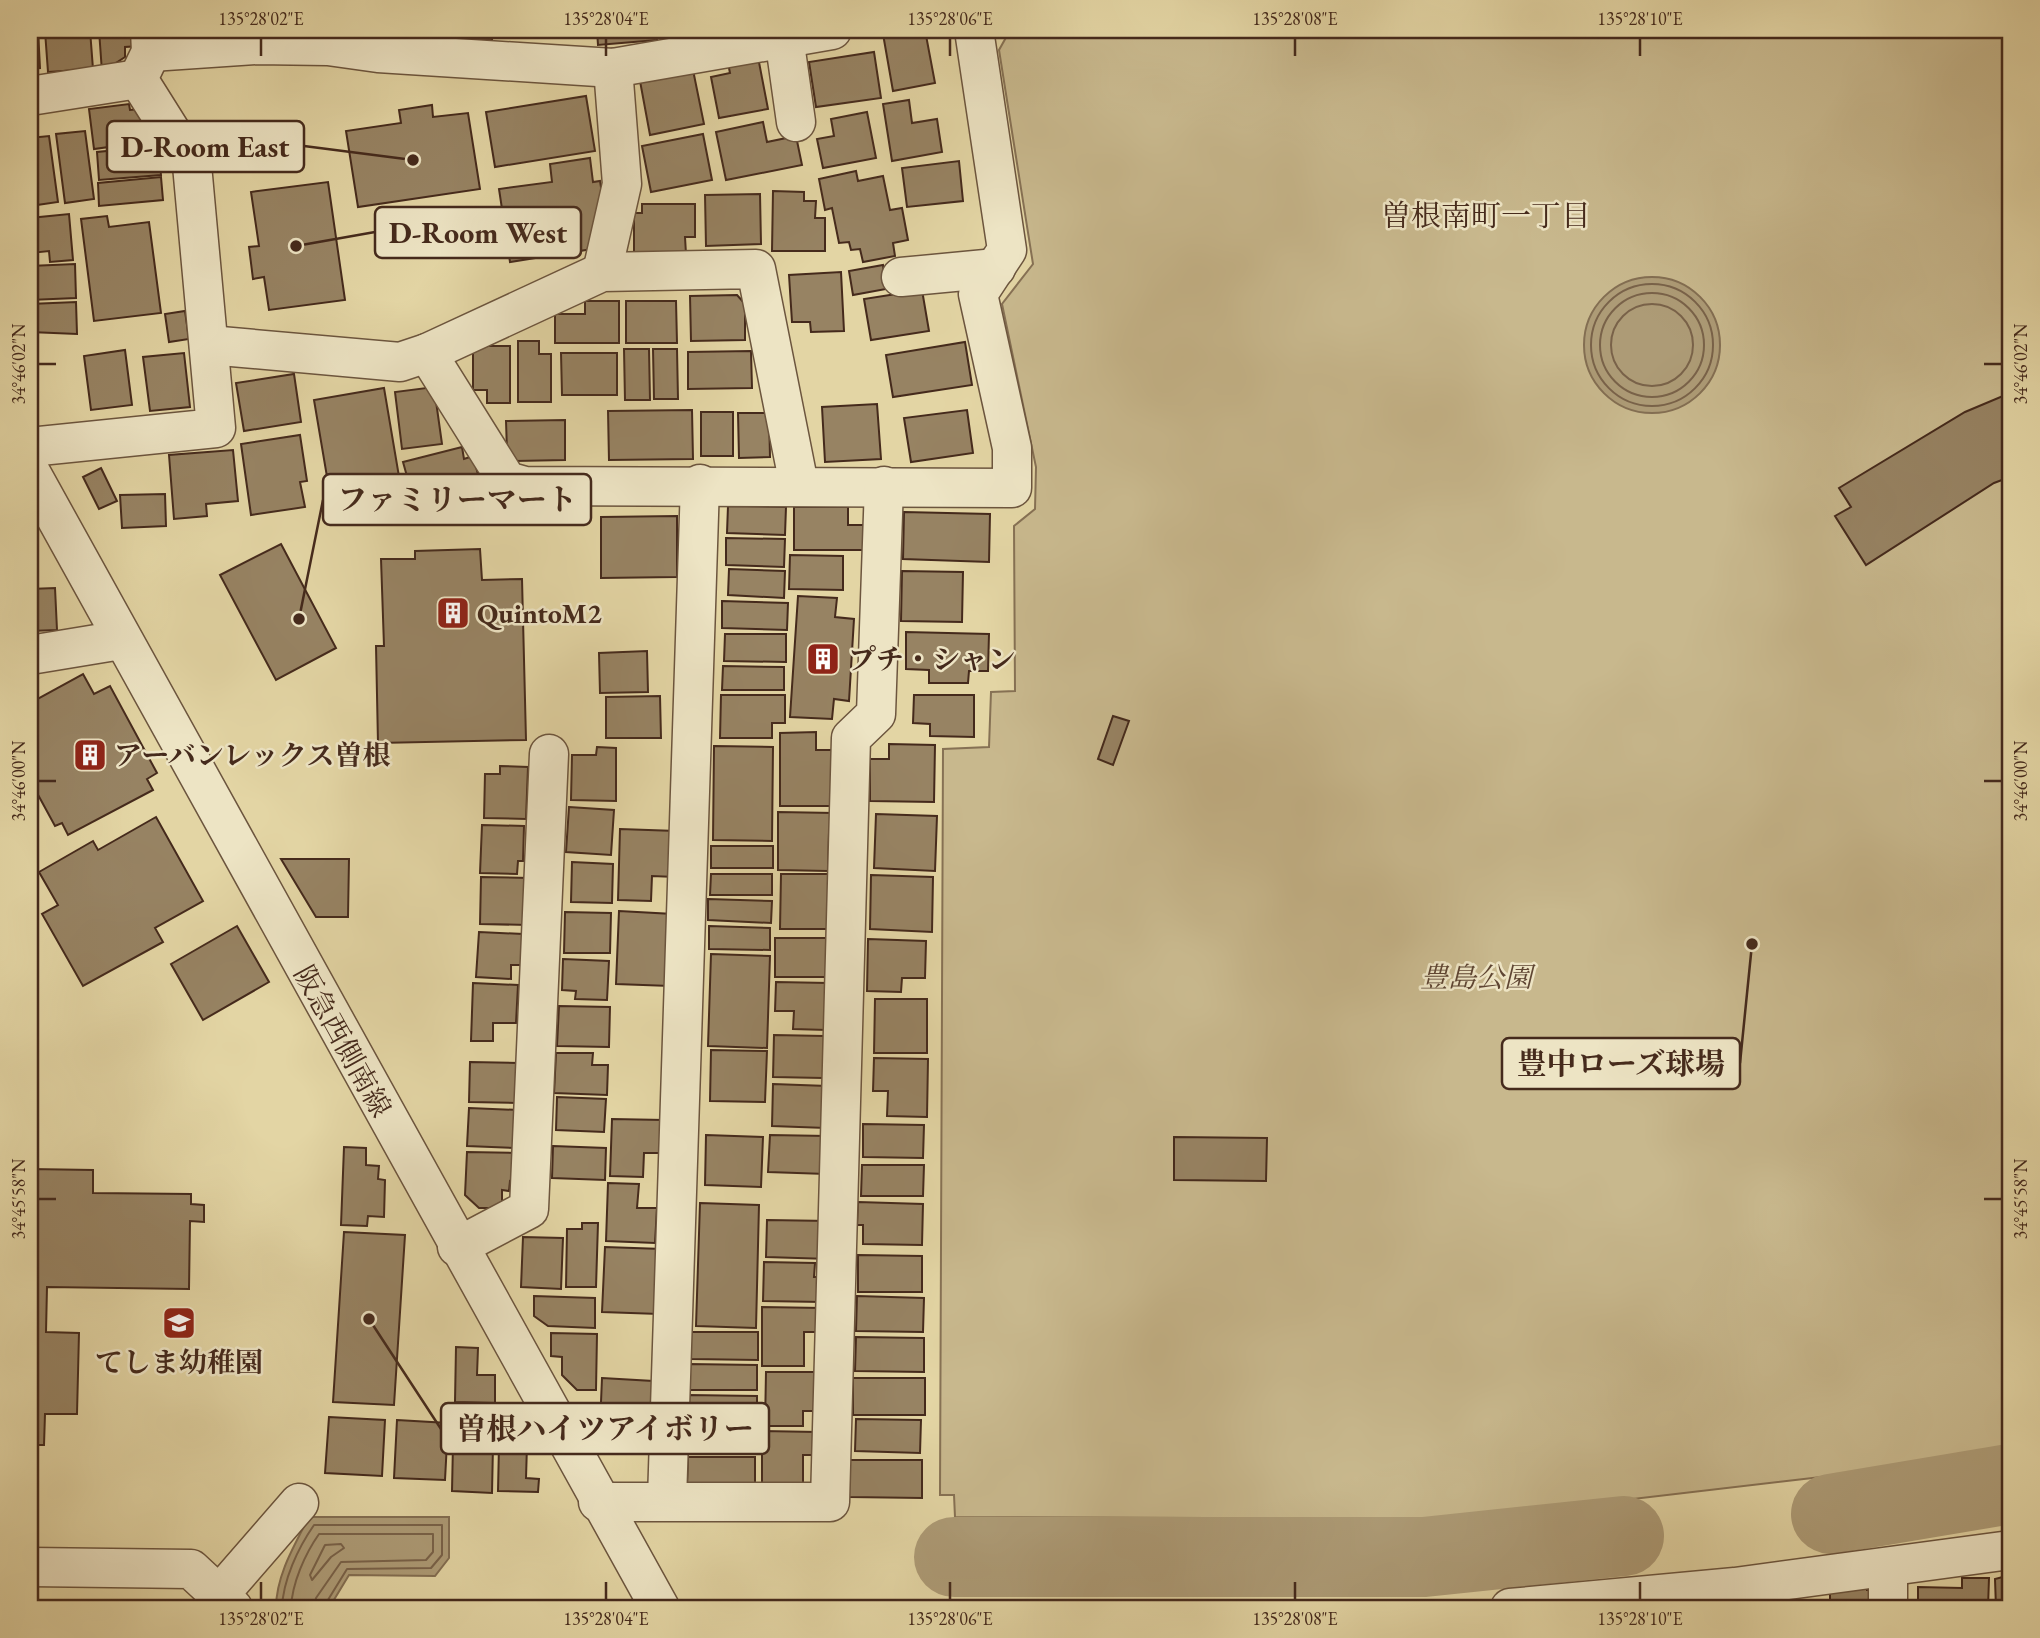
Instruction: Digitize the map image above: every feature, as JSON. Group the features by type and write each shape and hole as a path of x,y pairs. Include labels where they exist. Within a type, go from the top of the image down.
{"street":[{"path":"30,96 146,54 329,38 378,53 613,68 832,30"},
{"path":"427,353 506,481 525,486 700,484 1012,488 1012,448 978,294 1007,250 974,30"},
{"path":"784,37 796,122"},
{"path":"30,447 216,428 192,164 146,54"},
{"path":"602,272 622,184 613,68"},
{"path":"901,276 996,268"},
{"path":"209,345 400,362 427,353 602,272 756,269 799,485"},
{"name":"阪急西側南線","path":"30,471 598,1502 660,1608"},
{"path":"667,1500 700,484"},
{"path":"598,1502 830,1502 851,738 876,713 884,486"},
{"path":"30,655 121,640"},
{"path":"457,1247 529,1209 549,754"},
{"path":"30,1567 191,1569 226,1602 299,1503"},
{"path":"1513,1608 1661,1601 2010,1550"},
{"path":"1888,1567 1888,1608"}],"green space":[{"name":"豊島公園","path":"1032,30 2010,30 2010,1455 1461,1519 955,1517 954,1495 940,1495 943,749 989,747 991,692 1015,691 1014,526 1035,509 1036,467 1002,304 1033,264 999,50 1008,34"}],"water":[{"path":"1652,277 1678,282 1700,297 1715,319 1720,345 1715,371 1700,393 1678,408 1652,413 1626,408 1604,393 1589,371 1584,345 1589,319 1604,297 1626,282"},
{"path":"309,1517 449,1517 449,1558 435,1576 349,1575 329,1608 276,1608 282,1573"}],"building":[{"path":"38,30 40,68 30,69 30,31"},
{"path":"90,30 93,69 48,72 45,31"},
{"path":"99,30 139,30 140,46 125,47 125,57 102,72"},
{"path":"360,30 411,30 412,34 361,36"},
{"path":"431,30 492,30 492,40 431,42"},
{"path":"597,30 657,30 657,40 598,45"},
{"path":"675,30 708,30 709,42 678,46"},
{"path":"925,30 935,83 893,91 883,34"},
{"path":"874,52 881,98 816,107 809,62"},
{"path":"758,57 768,109 719,118 711,77 730,73 728,63"},
{"path":"693,70 704,124 650,135 640,81"},
{"path":"586,96 595,151 495,167 486,112"},
{"path":"909,100 912,123 937,119 942,152 892,161 883,104"},
{"path":"129,104 130,110 141,109 145,142 94,149 89,109"},
{"path":"432,105 433,117 468,113 480,189 358,207 346,131 401,123 399,110"},
{"path":"867,112 876,158 823,168 817,139 834,136 831,119"},
{"path":"763,122 767,142 796,136 802,165 726,180 716,132"},
{"path":"85,131 94,199 65,203 56,134"},
{"path":"703,134 712,180 651,192 642,146"},
{"path":"49,136 58,202 30,206 30,138"},
{"path":"158,146 161,175 99,180 97,152"},
{"path":"590,158 593,182 600,181 606,219 592,249 510,262 499,189 552,182 550,164"},
{"path":"959,161 963,201 907,207 902,168"},
{"path":"856,171 858,181 883,176 890,210 902,208 908,240 893,243 895,256 863,262 860,249 851,250 849,242 839,243 832,208 825,210 819,179"},
{"path":"161,177 163,200 99,206 98,183"},
{"path":"328,182 345,300 269,310 264,277 253,279 249,247 259,246 251,192"},
{"path":"773,191 804,192 804,201 816,201 815,218 825,218 825,251 772,251"},
{"path":"760,194 761,244 706,246 705,195"},
{"path":"642,204 695,204 695,237 685,237 686,254 634,255 634,213 642,213"},
{"path":"69,214 73,260 50,262 49,251 31,253 30,218"},
{"path":"107,216 109,227 149,222 161,313 94,321 81,219"},
{"path":"75,264 76,298 30,300 30,266"},
{"path":"883,265 886,289 853,295 849,271"},
{"path":"841,272 844,331 811,332 810,322 792,322 789,275"},
{"path":"922,290 929,331 871,340 864,299"},
{"path":"737,295 745,304 745,340 691,341 690,296"},
{"path":"585,301 619,301 619,343 555,343 555,314 585,314"},
{"path":"626,301 676,301 677,343 626,343"},
{"path":"76,302 77,334 30,332 30,304"},
{"path":"185,311 189,339 169,342 165,314"},
{"path":"518,341 539,341 539,354 551,354 551,402 518,402"},
{"path":"965,342 972,385 893,397 886,355"},
{"path":"473,346 510,346 510,403 487,403 487,390 473,390"},
{"path":"624,349 649,349 650,400 625,400"},
{"path":"653,349 677,349 678,399 654,399"},
{"path":"125,350 132,405 91,410 84,356"},
{"path":"751,351 752,388 688,389 688,352"},
{"path":"184,353 190,407 150,411 143,357"},
{"path":"561,353 617,353 617,395 562,395"},
{"path":"294,374 301,422 244,431 236,383"},
{"path":"434,387 442,444 402,449 395,392"},
{"path":"384,388 405,512 335,524 314,400"},
{"path":"2010,393 2010,477 1994,483 1866,565 1835,516 1851,507 1839,488 1965,412"},
{"path":"877,404 881,459 825,462 822,407"},
{"path":"692,410 693,459 609,460 608,411"},
{"path":"967,410 973,453 911,462 904,418"},
{"path":"701,412 733,412 733,456 701,456"},
{"path":"738,413 769,413 770,457 739,458"},
{"path":"565,420 565,460 515,461 507,451 506,421"},
{"path":"300,435 307,481 300,482 305,507 251,515 241,444"},
{"path":"462,447 464,459 473,456 482,489 415,505 403,462"},
{"path":"233,450 238,501 206,504 207,516 174,519 169,455"},
{"path":"101,468 117,501 99,509 83,477"},
{"path":"165,494 166,526 122,528 120,495"},
{"path":"728,506 786,507 785,535 727,533"},
{"path":"794,507 848,507 848,525 866,525 866,550 794,550"},
{"path":"904,512 990,514 989,562 903,559"},
{"path":"677,516 677,577 601,578 601,517"},
{"path":"726,538 785,539 784,567 726,565"},
{"path":"281,544 336,648 276,680 220,575"},
{"name":"QuintoM2","path":"480,549 482,580 522,579 526,740 378,743 376,646 384,646 381,559 415,559 415,551"},
{"path":"790,555 843,556 843,590 789,589"},
{"path":"729,569 785,571 784,598 728,595"},
{"path":"902,571 963,572 962,622 901,621"},
{"path":"55,588 57,630 30,631 30,589"},
{"name":"プチ・シャン","path":"798,596 837,598 835,617 854,619 849,701 834,699 832,719 790,717"},
{"path":"722,601 788,603 787,630 722,628"},
{"path":"906,632 989,634 988,671 969,671 968,683 929,683 929,670 906,669"},
{"path":"725,634 786,634 786,662 724,661"},
{"path":"647,651 648,692 600,693 599,653"},
{"path":"723,666 784,667 784,690 722,690"},
{"name":"アーバンレックス曽根","path":"83,674 94,694 110,686 157,773 147,779 153,790 68,835 62,823 55,826 30,780 35,777 30,767 35,760 30,750 30,731 37,728 30,715 30,703"},
{"path":"721,695 785,695 785,723 772,723 772,738 720,738"},
{"path":"914,695 974,695 974,737 930,736 930,724 913,723"},
{"path":"660,696 661,738 606,738 606,697"},
{"path":"1113,716 1129,721 1113,765 1098,759"},
{"path":"816,732 816,750 837,750 837,806 780,806 780,733"},
{"path":"889,744 935,745 934,802 870,801 870,759 889,759"},
{"path":"714,746 773,747 772,841 713,840"},
{"path":"597,747 616,748 616,801 571,800 572,755 596,755"},
{"path":"500,766 528,767 526,819 484,818 485,774 500,774"},
{"path":"569,807 614,810 611,855 566,852"},
{"path":"778,812 834,813 833,833 829,833 828,871 778,870"},
{"path":"876,814 937,816 935,871 874,868"},
{"path":"156,817 203,901 155,928 163,942 83,986 42,914 58,905 39,872 93,841 98,850"},
{"path":"482,825 524,826 523,861 518,861 517,874 480,873"},
{"path":"620,829 676,831 675,877 652,876 651,901 618,900"},
{"path":"711,846 773,846 773,868 711,868"},
{"path":"281,859 349,859 348,917 316,917"},
{"path":"572,862 613,864 612,903 571,902"},
{"path":"711,874 772,874 772,895 710,895"},
{"path":"781,874 829,874 828,929 780,929"},
{"path":"871,875 933,877 932,932 870,929"},
{"path":"481,877 529,878 528,925 480,924"},
{"path":"708,899 772,901 771,923 708,920"},
{"path":"619,911 673,914 670,986 616,984"},
{"path":"565,912 611,913 610,953 564,953"},
{"path":"237,926 269,982 203,1020 171,964"},
{"path":"709,926 770,928 770,950 709,949"},
{"path":"479,932 523,934 521,965 511,965 511,979 476,977"},
{"path":"775,938 828,938 828,977 775,977"},
{"path":"868,939 926,941 925,978 902,978 901,992 867,991"},
{"path":"711,954 770,956 767,1048 708,1046"},
{"path":"563,959 609,961 607,1000 575,999 576,991 562,990"},
{"path":"776,982 828,983 827,1030 793,1029 794,1011 775,1011"},
{"path":"473,983 518,985 516,1023 493,1023 493,1041 471,1041"},
{"path":"875,999 927,999 927,1053 874,1053"},
{"path":"559,1006 610,1007 609,1047 557,1046"},
{"path":"774,1035 824,1036 823,1078 773,1077"},
{"path":"711,1050 767,1051 765,1102 710,1101"},
{"path":"556,1053 593,1053 592,1065 608,1065 607,1095 554,1093"},
{"path":"874,1058 928,1059 927,1117 887,1116 888,1091 873,1091"},
{"path":"470,1062 518,1063 517,1103 469,1102"},
{"path":"773,1084 827,1086 826,1128 772,1126"},
{"path":"557,1097 606,1099 604,1132 556,1130"},
{"path":"469,1108 518,1110 516,1148 467,1146"},
{"path":"612,1119 664,1120 663,1153 644,1153 643,1177 610,1176"},
{"path":"863,1124 924,1125 923,1158 863,1157"},
{"path":"706,1135 763,1137 761,1187 705,1185"},
{"path":"770,1135 827,1136 826,1174 768,1172"},
{"path":"1174,1137 1267,1138 1266,1181 1174,1180"},
{"path":"553,1146 606,1148 605,1180 552,1178"},
{"path":"344,1147 366,1148 366,1165 379,1166 378,1179 385,1180 384,1217 368,1216 367,1226 341,1225"},
{"path":"467,1152 518,1153 516,1182 510,1181 509,1191 502,1190 502,1208 479,1208 465,1195"},
{"path":"862,1165 924,1165 923,1196 861,1196"},
{"path":"30,1169 93,1170 93,1193 191,1194 191,1204 204,1205 204,1222 190,1221 189,1289 47,1287 46,1332 79,1333 77,1414 45,1414 44,1445 30,1445"},
{"path":"608,1183 639,1184 637,1208 657,1208 655,1243 606,1241"},
{"path":"858,1202 923,1204 922,1245 863,1244 863,1225 857,1225"},
{"path":"700,1203 759,1205 756,1328 696,1326"},
{"path":"767,1220 829,1221 829,1259 766,1257"},
{"path":"582,1223 598,1223 596,1287 566,1287 567,1229 582,1229"},
{"path":"344,1232 405,1235 394,1405 333,1402"},
{"path":"523,1237 563,1238 561,1289 521,1287"},
{"path":"605,1247 662,1249 659,1314 602,1312"},
{"path":"858,1255 922,1256 922,1292 858,1292"},
{"path":"764,1262 815,1263 814,1277 822,1277 822,1302 763,1301"},
{"path":"534,1296 595,1298 595,1328 548,1326 534,1316"},
{"path":"857,1296 924,1298 923,1332 856,1331"},
{"path":"762,1307 822,1308 822,1332 804,1332 804,1366 762,1366"},
{"path":"691,1332 758,1332 758,1360 691,1359"},
{"path":"551,1333 597,1334 596,1390 577,1390 562,1375 562,1357 551,1356"},
{"path":"856,1337 924,1338 924,1372 855,1371"},
{"path":"456,1347 478,1348 477,1375 495,1375 495,1403 455,1402"},
{"path":"688,1364 757,1365 757,1390 688,1390"},
{"path":"766,1372 816,1372 816,1411 803,1411 803,1426 765,1426"},
{"path":"602,1378 653,1381 651,1427 600,1426"},
{"path":"853,1378 925,1378 925,1415 853,1415"},
{"path":"688,1395 757,1396 757,1420 688,1420"},
{"path":"329,1417 385,1420 382,1476 325,1473"},
{"path":"856,1419 921,1420 920,1453 855,1451"},
{"path":"397,1420 448,1423 445,1480 394,1478"},
{"path":"762,1431 817,1432 817,1455 803,1455 803,1490 762,1490"},
{"path":"453,1444 493,1445 492,1493 452,1491"},
{"path":"499,1445 527,1445 526,1478 539,1479 538,1492 498,1491"},
{"path":"688,1457 755,1457 755,1487 687,1485"},
{"path":"849,1460 922,1460 922,1498 849,1497"},
{"path":"2010,1575 2010,1608 1996,1608 1995,1579"},
{"path":"1962,1578 1989,1578 1988,1608 1918,1608 1918,1587 1962,1588"},
{"path":"1830,1583 1867,1583 1867,1590 1872,1590 1872,1608 1830,1608"}],"waterway":[{"path":"1831,1514 2010,1484"},
{"path":"954,1557 1424,1557 1624,1536"}],"place":[{"name":"D-Room East","path":"413,160"},
{"name":"D-Room West","path":"296,246"},
{"name":"QuintoM2","path":"453,613"},
{"name":"ファミリーマート","path":"299,619"},
{"name":"プチ・シャン","path":"823,659"},
{"name":"アーバンレックス曽根","path":"90,755"},
{"name":"豊中ローズ球場","path":"1752,944"},
{"name":"曽根ハイツアイボリー","path":"369,1319"},
{"name":"てしま幼稚園","path":"179,1323"}],"district":[{"name":"曽根南町一丁目","path":"1486,216"}]}
